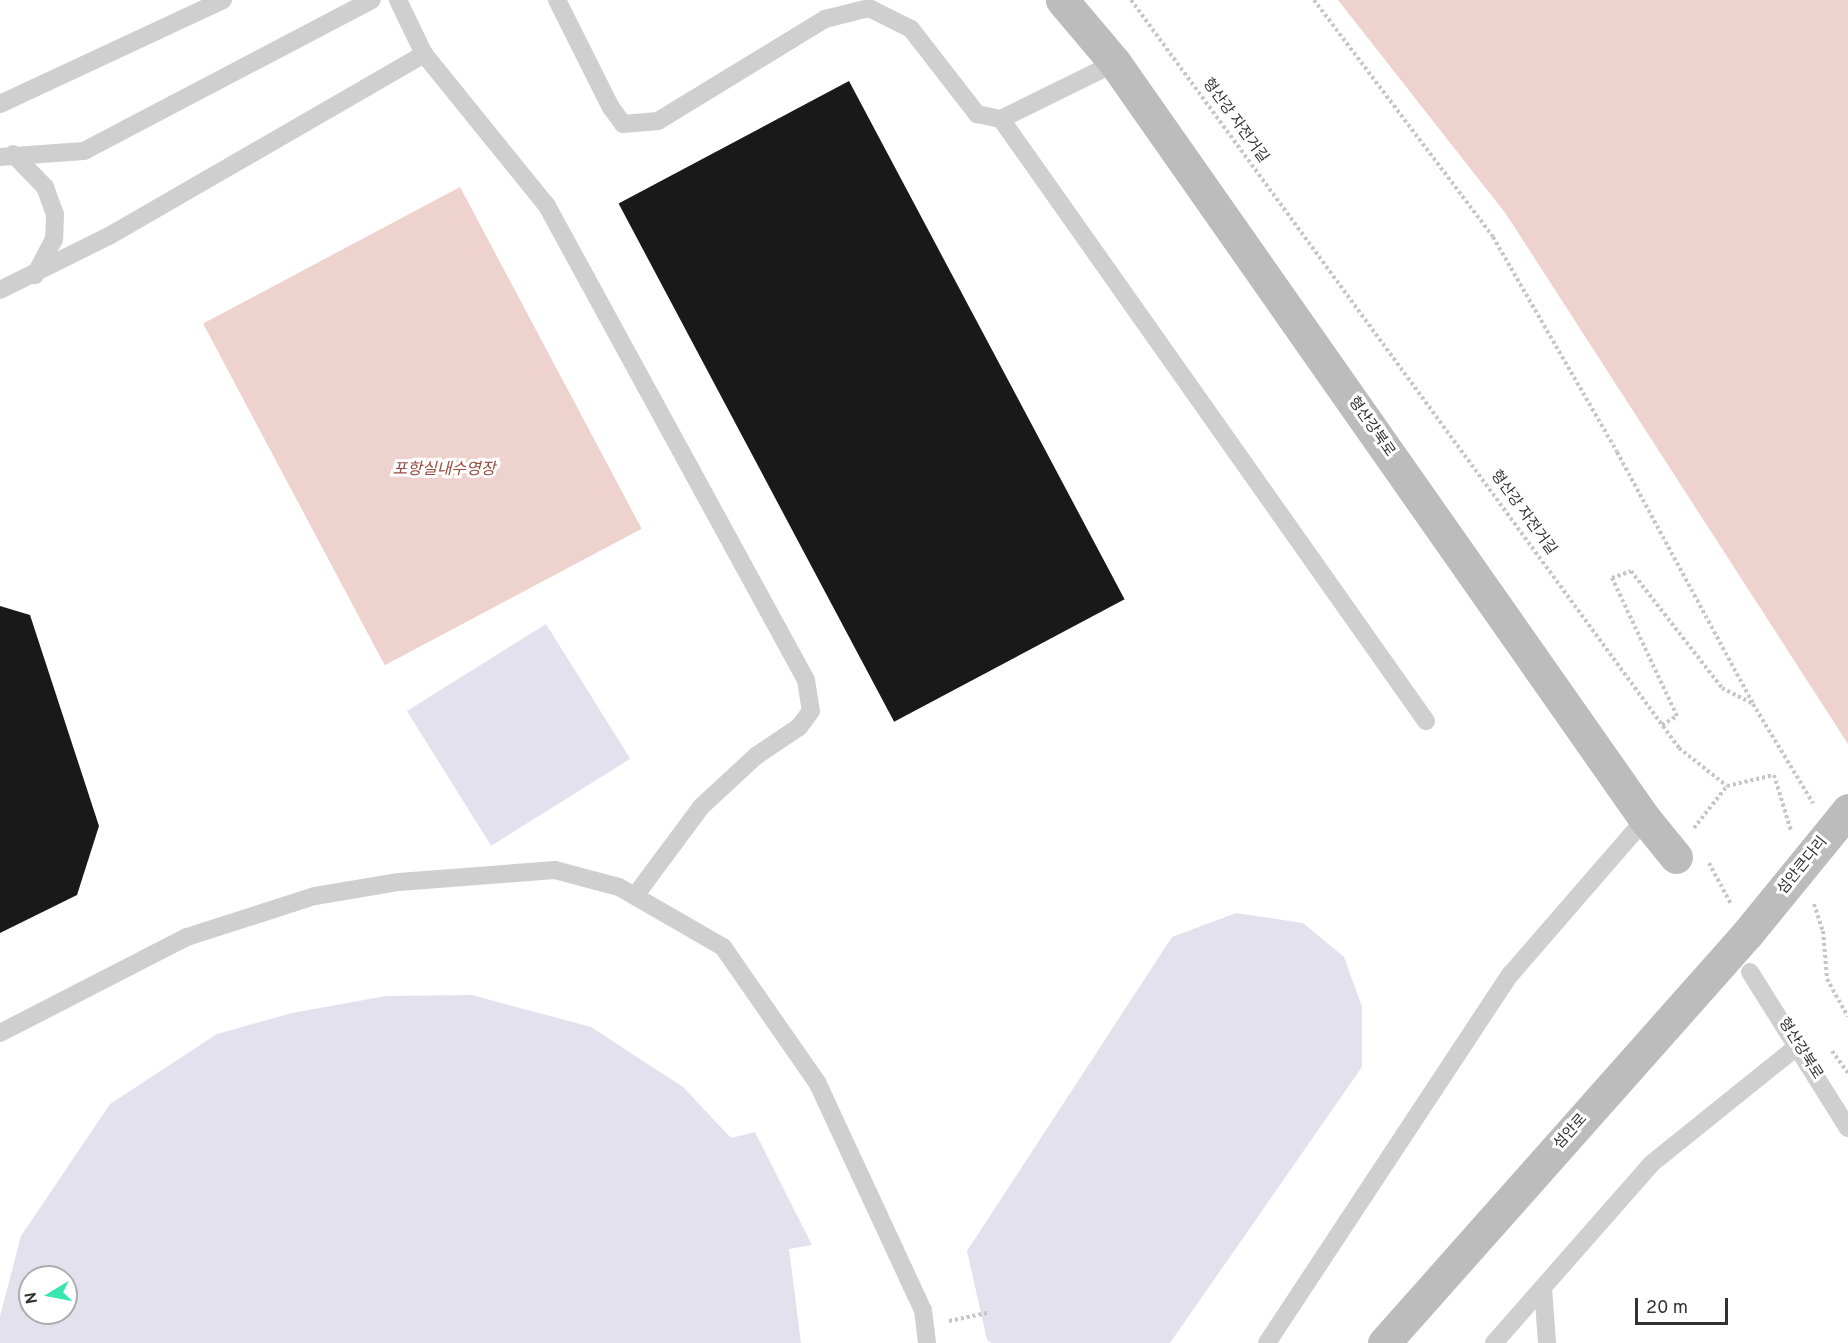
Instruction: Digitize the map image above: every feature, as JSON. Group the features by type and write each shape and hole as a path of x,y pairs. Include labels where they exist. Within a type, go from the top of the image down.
{"main road":[{"name":"형산강북로","path":"1062,0 1115,63 1645,819 1692,850"},
{"name":"섬안큰다리","path":"1746,916 1833,811"},
{"name":"섬안로","path":"1384,1343 1746,916"}],"lane":[{"path":"0,104 223,0"},
{"path":"7,156 84,151 372,0"},
{"path":"398,0 424,54 547,206 806,680 811,711 799,727 756,756 701,807 635,896"},
{"path":"557,0 610,106 623,124 658,121 825,20 869,8 911,29 977,114 1001,119 1115,63"},
{"path":"0,290 34,275 424,54"},
{"path":"1001,119 1426,721"},
{"path":"7,156 45,187 55,214 54,239 34,275"},
{"path":"1267,1343 1510,975 1645,819"},
{"path":"0,1033 187,937 315,896 399,882 555,870 619,887 723,947 817,1082 923,1310 926,1334"},
{"name":"형산강북로","path":"1750,972 1798,1044 1848,1128"},
{"path":"1494,1343 1651,1164 1798,1044"},
{"path":"1543,1288 1547,1343"}],"path":[{"name":"형산강 자전거길","path":"1131,0 1679,748 1727,786"},
{"path":"1314,0 1493,237 1617,452 1753,704 1833,811"},
{"path":"1662,725 1677,716 1612,578 1631,571 1722,688 1753,704"},
{"path":"1746,916 1692,850 1727,786 1774,775 1795,842"},
{"path":"1812,897 1823,930 1827,979 1848,1017"},
{"path":"926,1334 988,1313"}],"shaded area":[{"path":"546,624 630,759 491,846 407,711"},
{"path":"1236,913 1303,923 1344,957 1362,1007 1362,1067 1170,1343 992,1343 987,1340 967,1251 1172,937"},
{"path":"472,995 591,1027 683,1087 731,1138 755,1132 812,1245 789,1249 801,1343 0,1343 0,1316 21,1236 110,1104 217,1034 292,1013 386,996"}],"water":[{"path":"1338,0 1848,0 1848,744 1506,214"},
{"name":"포항실내수영장","path":"460,187 642,529 385,665 203,324"}],"building":[{"path":"849,81 1125,599 894,722 619,204"},
{"path":"0,606 30,615 99,826 77,895 0,933"}]}
